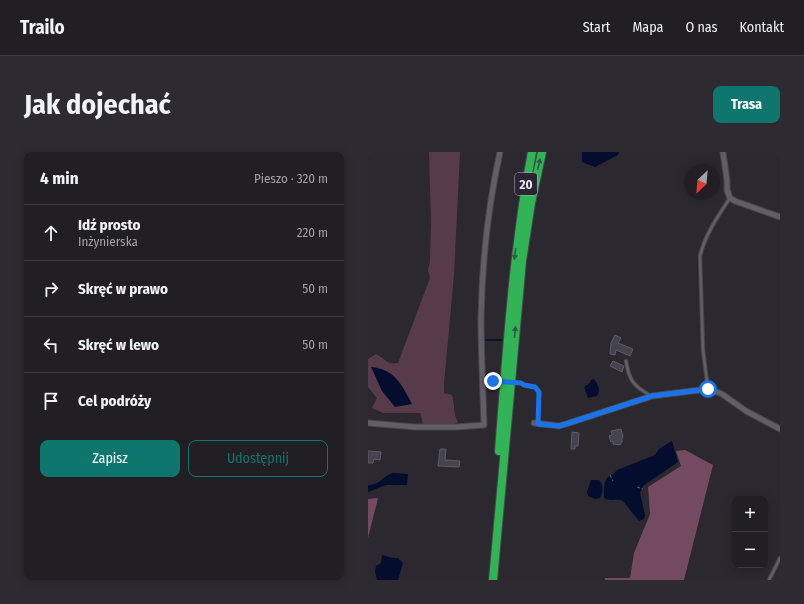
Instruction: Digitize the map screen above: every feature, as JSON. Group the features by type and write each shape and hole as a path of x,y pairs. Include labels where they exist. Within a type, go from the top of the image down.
{"main road":[{"name":"20","path":"488,580 514,260 521,209 532,152"},
{"name":"20","path":"493,580 521,269 531,203 542,152"}],"street":[{"path":"368,423 415,427 457,427 484,425 481,319 484,258 489,210 500,152"},
{"path":"723,152 727,190 730,198 780,217"},
{"path":"536,423 559,426 652,396 708,389 722,394 746,411 780,428"}],"lane":[{"path":"708,389 703,350 700,256 702,246 707,235 730,198"},
{"path":"626,361 632,382 637,387 652,396"},
{"path":"769,580 780,558"}],"path":[{"path":"483,386 493,381 500,382"},
{"path":"514,383 535,387 539,392 536,423"},
{"path":"610,475 613,481"},
{"path":"637,487 643,488"}],"shaded area":[{"path":"429,152 460,152 454,275 444,383 444,393 452,395 453,399 455,415 458,422 454,424 423,424 420,413 383,413 372,408 377,398 368,387 368,359 376,354 388,362 398,363 430,278 428,270 430,262 431,221"},
{"path":"685,450 713,465 684,580 605,580 605,578 630,578 634,553 650,514 648,487 681,466 676,451"},
{"path":"378,498 368,538 368,499"}],"water":[{"path":"582,152 619,152 618,155 595,167 582,162"},
{"path":"371,367 386,371 397,379 405,390 412,404 395,407 382,391"},
{"path":"594,379 597,383 599,391 597,396 588,398 584,387"},
{"path":"672,441 678,462 643,486 640,493 645,515 644,519 639,521 623,501 604,498 605,483 609,476 617,470 655,455 659,449"},
{"path":"393,473 408,474 407,485 386,485 368,492 368,485 379,482"},
{"path":"591,480 599,480 602,484 600,498 595,499 588,496 587,492"},
{"path":"382,555 398,558 403,563 398,580 377,580 375,572 376,566 381,563"}],"building":[{"path":"615,335 621,338 618,343 633,349 630,356 616,350 615,355 610,354 611,343"},
{"path":"613,361 624,366 622,372 610,366"},
{"path":"621,429 623,437 622,442 620,445 613,444 613,441 611,442 609,436 612,435 611,431"},
{"path":"572,432 579,433 578,446 575,446 575,449 571,449"},
{"path":"440,449 446,449 445,460 460,461 459,467 438,466"},
{"path":"368,451 381,452 380,460 374,459 373,463 368,463"}],"waterway":[{"path":"486,340 502,340"}],"traffic: fast":[{"path":"499,451 515,264 525,189 532,152"},
{"path":"493,580 522,261 531,203 542,152"}],"route":[{"path":"493,381 521,383 535,387 539,392 538,424 559,426 652,396 708,389"}]}
